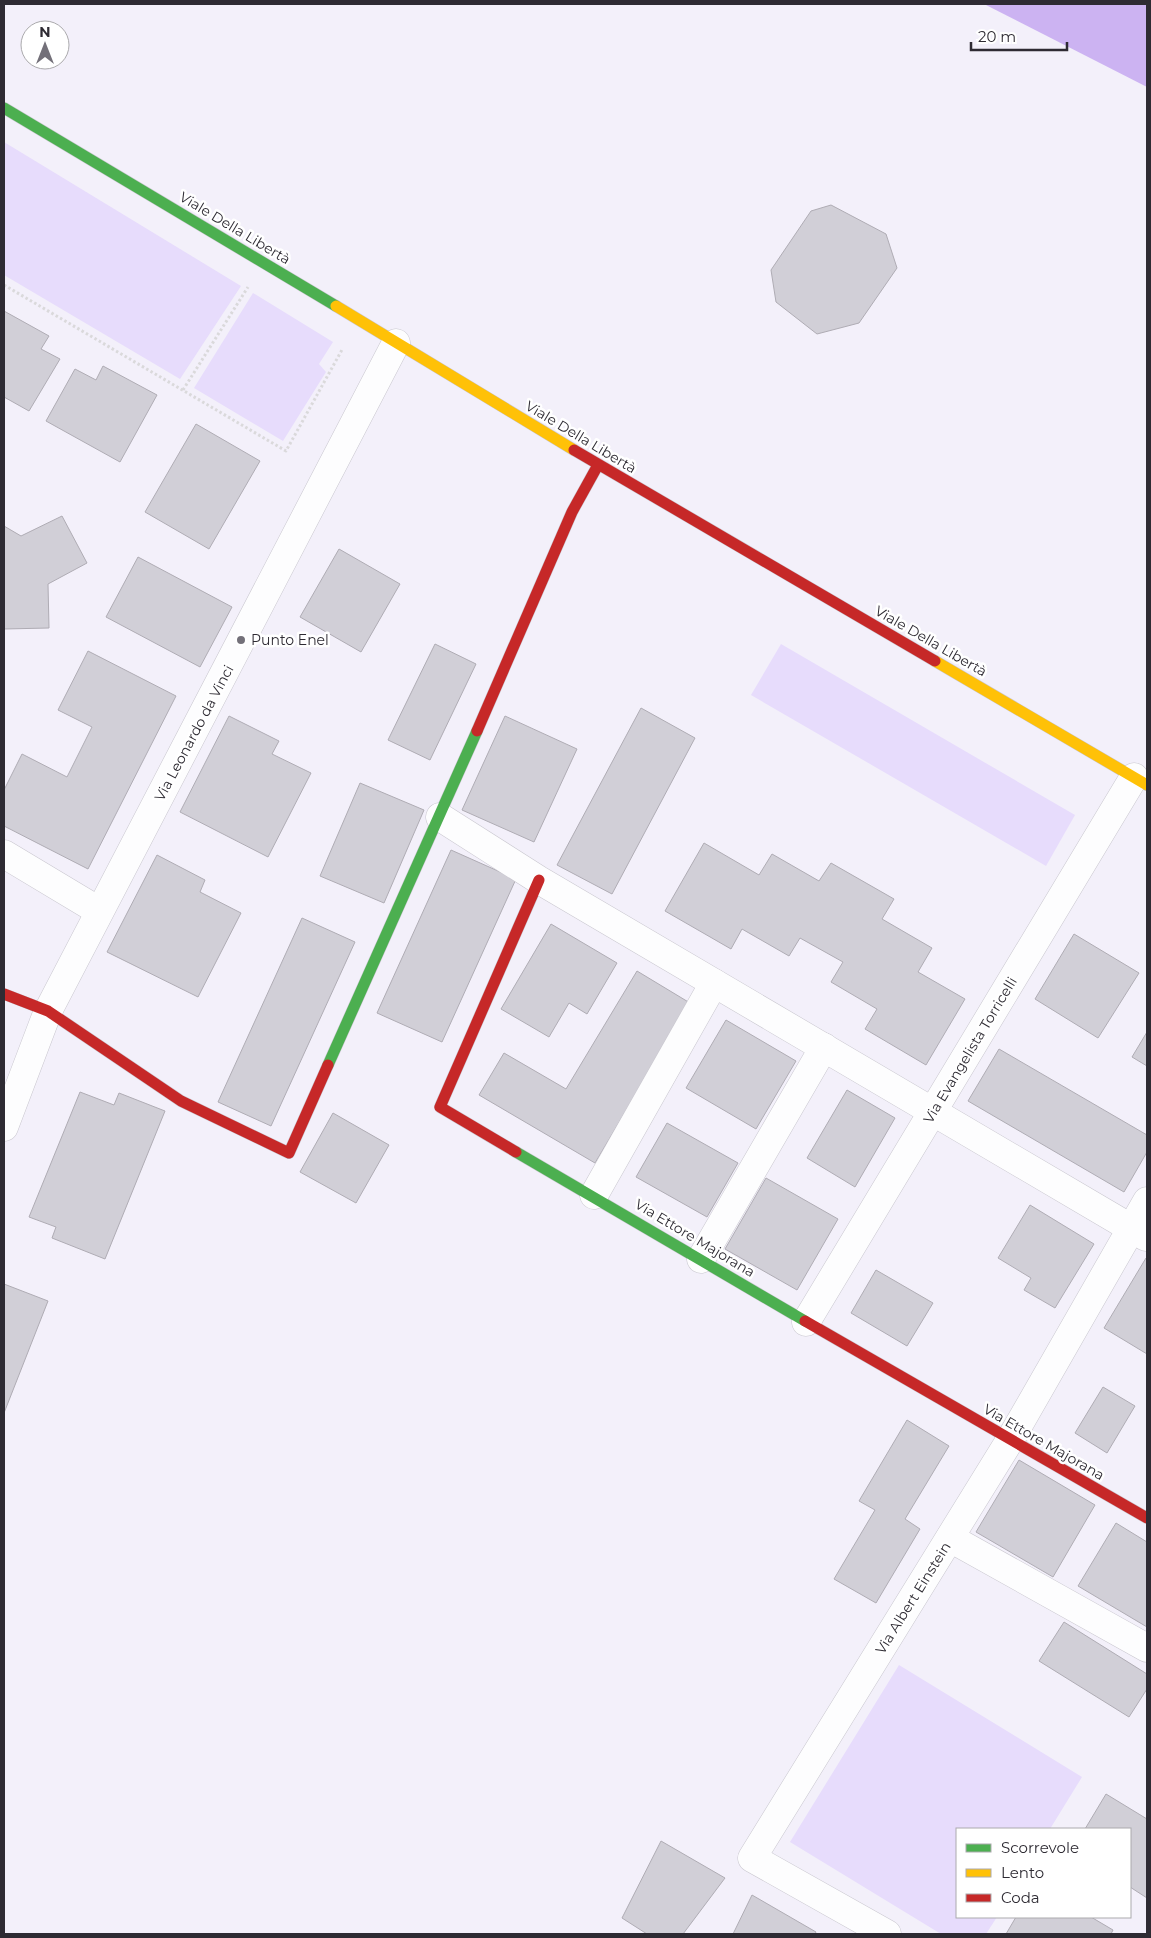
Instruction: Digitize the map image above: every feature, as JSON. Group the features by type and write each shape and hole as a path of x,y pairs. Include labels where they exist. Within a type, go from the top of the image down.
{"street":[{"name":"Viale Della Libertà","path":"4,108 598,465 1140,781"},
{"name":"Via Leonardo da Vinci","path":"4,1127 48,1011 99,911 214,696 396,343"},
{"path":"4,994 48,1011 181,1101 289,1153 440,817 572,512 598,465"},
{"name":"Via Evangelista Torricelli","path":"806,1322 933,1111 1140,781"},
{"path":"440,817 539,880 1139,1233"},
{"path":"4,854 99,911"},
{"name":"Via Ettore Majorana","path":"539,880 440,1106 594,1195 806,1322 1147,1518"},
{"path":"594,1195 714,983"},
{"path":"701,1259 824,1047"},
{"name":"Via Albert Einstein","path":"887,1934 752,1858 1139,1233 1147,1201"},
{"path":"950,1538 1147,1648"}],"path":[{"path":"183,390 263,263"},
{"path":"4,285 286,451 343,348"}],"shaded area":[{"path":"984,4 1147,4 1147,87"},
{"path":"4,142 241,286 180,379 4,275"},
{"path":"253,293 333,342 319,364 326,372 283,441 194,388"},
{"path":"781,644 1075,815 1046,866 751,695"},
{"path":"899,1665 1082,1777 1051,1828 956,1828 956,1918 996,1918 986,1934 941,1934 790,1842"}],"building":[{"path":"831,205 886,234 897,268 859,323 817,334 776,302 771,270 811,211"},
{"path":"4,311 49,336 41,349 60,359 29,411 4,397"},
{"path":"103,366 157,395 120,462 46,421 75,369 96,380"},
{"path":"196,424 260,461 209,549 145,512"},
{"path":"62,516 87,563 48,584 49,628 4,629 4,526 21,536"},
{"path":"339,549 400,584 361,652 300,617"},
{"path":"138,557 232,607 200,667 106,617"},
{"path":"435,644 476,664 430,760 388,740"},
{"path":"88,651 176,696 88,869 4,826 4,790 22,754 67,777 92,727 58,710"},
{"path":"641,708 695,738 612,894 557,865"},
{"path":"229,716 279,741 272,754 311,773 268,857 180,812"},
{"path":"505,716 577,749 534,842 462,810"},
{"path":"360,783 424,810 384,903 320,876"},
{"path":"704,843 759,875 772,854 819,881 831,863 894,899 882,919 932,948 918,972 965,999 926,1065 865,1029 877,1009 831,982 843,962 800,938 789,956 742,929 731,949 665,911"},
{"path":"451,850 516,879 442,1042 377,1013"},
{"path":"157,855 205,880 200,892 241,913 198,997 107,952"},
{"path":"302,918 355,942 271,1126 218,1102"},
{"path":"551,924 617,963 587,1014 569,1003 549,1037 501,1009"},
{"path":"1074,934 1139,973 1098,1038 1035,999"},
{"path":"637,971 690,1003 595,1163 479,1095 504,1053 566,1089"},
{"path":"726,1020 796,1061 756,1129 686,1088"},
{"path":"1147,1032 1147,1066 1132,1057"},
{"path":"999,1049 1147,1135 1147,1152 1124,1192 968,1101"},
{"path":"847,1090 895,1118 855,1187 807,1158"},
{"path":"80,1092 114,1105 119,1093 165,1111 105,1259 52,1238 56,1227 29,1217"},
{"path":"333,1113 389,1145 356,1203 300,1172"},
{"path":"667,1123 738,1163 707,1217 636,1177"},
{"path":"766,1178 838,1219 797,1290 725,1249"},
{"path":"1030,1205 1094,1244 1055,1308 1024,1290 1031,1278 998,1258"},
{"path":"1147,1259 1147,1354 1104,1328"},
{"path":"876,1270 933,1303 907,1346 851,1313"},
{"path":"4,1284 48,1301 4,1413"},
{"path":"1103,1387 1135,1406 1107,1453 1075,1433"},
{"path":"907,1420 949,1446 905,1519 920,1529 876,1603 834,1579 875,1510 859,1501"},
{"path":"1019,1460 1095,1505 1053,1577 976,1532"},
{"path":"1116,1523 1147,1542 1147,1627 1078,1586"},
{"path":"1064,1622 1147,1674 1147,1689 1129,1717 1039,1661"},
{"path":"1106,1794 1147,1819 1147,1898 1131,1888 1131,1828 1086,1828"},
{"path":"661,1841 725,1878 683,1934 647,1934 622,1918"},
{"path":"752,1895 816,1932 815,1934 733,1934"},
{"path":"1015,1918 1093,1918 1113,1930 1111,1934 1006,1934"}],"traffic: fast":[{"path":"4,108 336,306"},
{"path":"328,1065 477,731"},
{"path":"516,1152 805,1321"}],"traffic: slow":[{"path":"336,306 574,450"},
{"path":"935,661 1147,785"}],"traffic: jam":[{"path":"574,450 935,661"},
{"path":"477,731 572,512 598,465"},
{"path":"516,1152 440,1107 539,880"},
{"path":"4,994 48,1011 181,1101 289,1153 328,1065"},
{"path":"805,1321 1147,1518"}],"place":[{"name":"Punto Enel","path":"241,640"}]}
